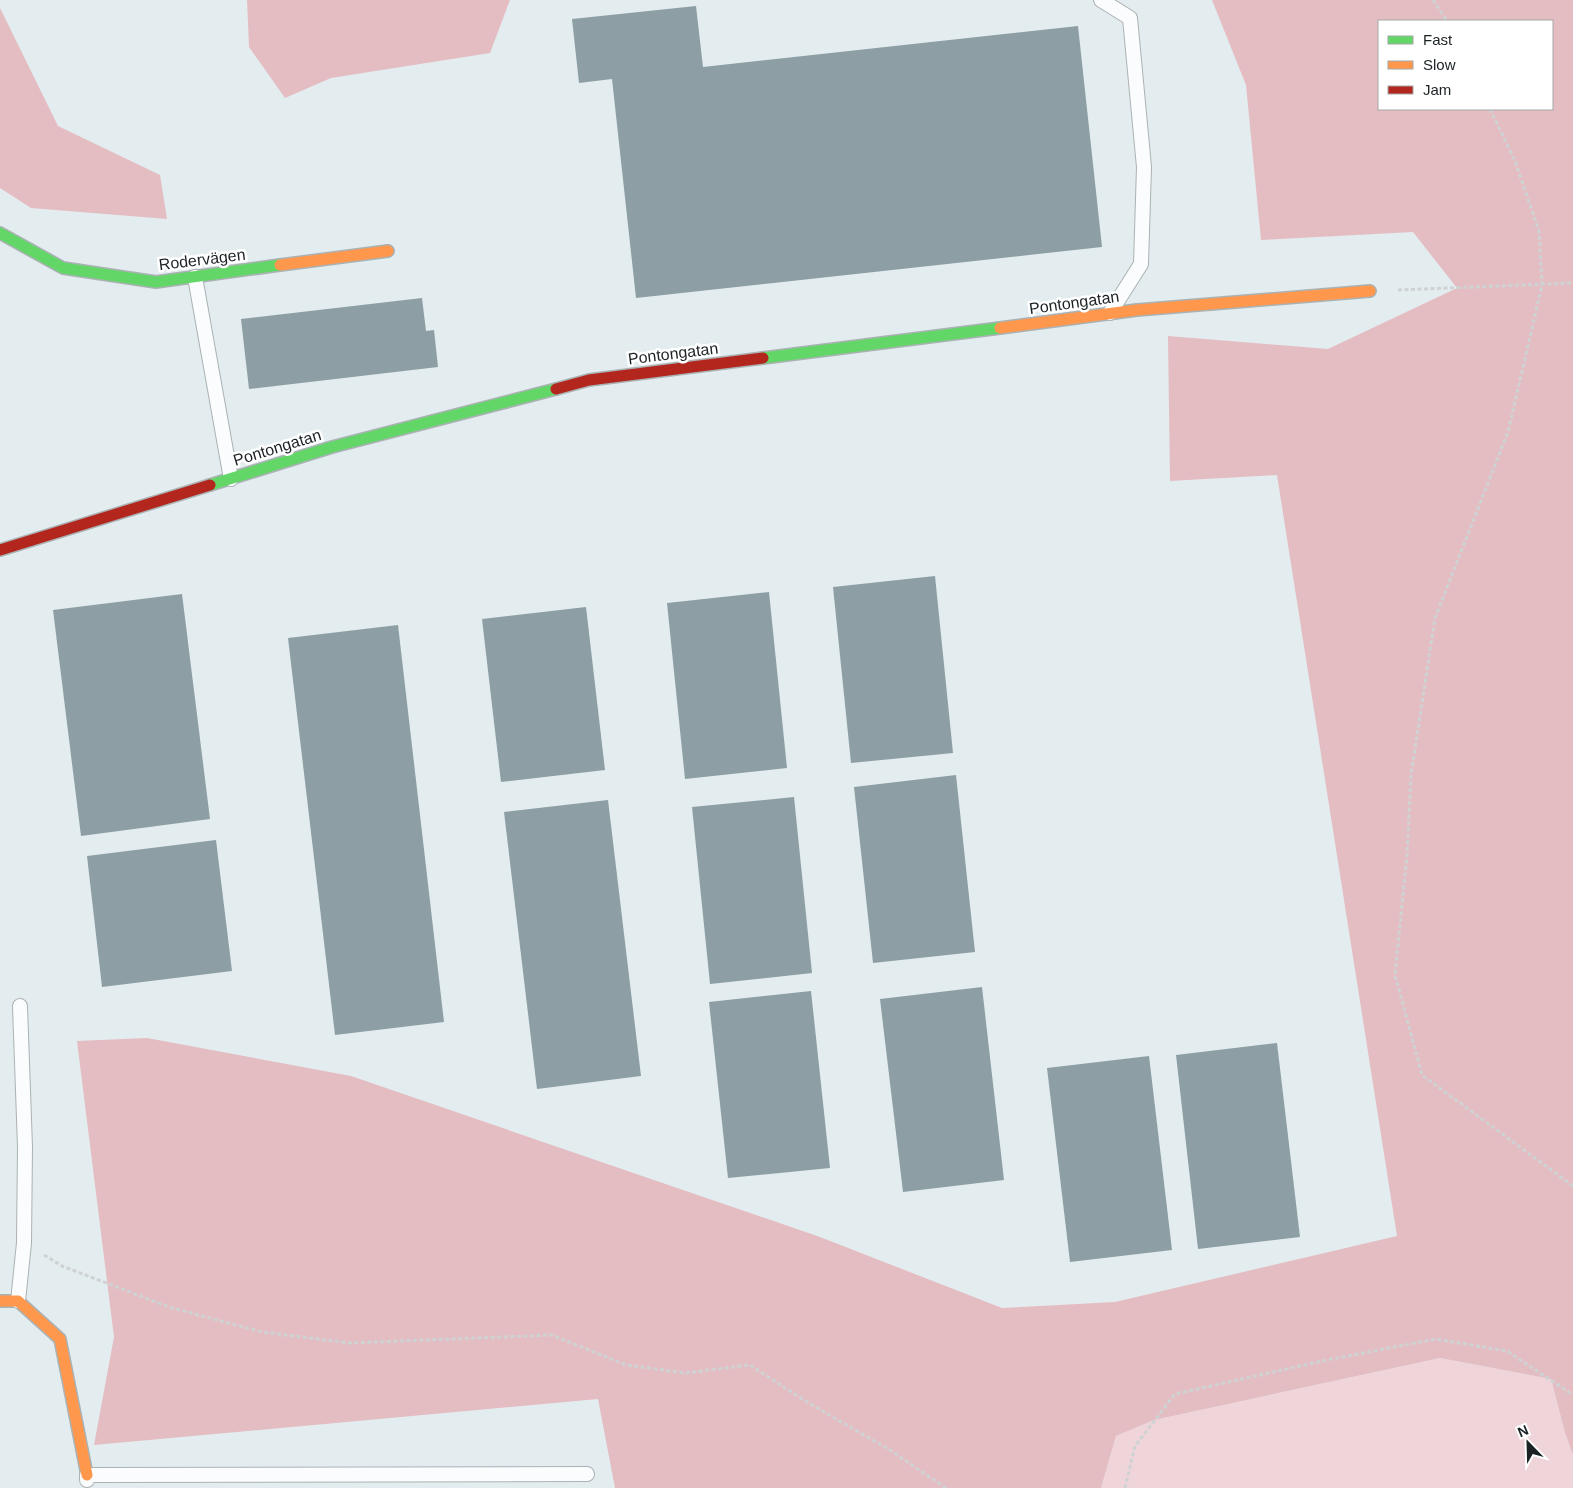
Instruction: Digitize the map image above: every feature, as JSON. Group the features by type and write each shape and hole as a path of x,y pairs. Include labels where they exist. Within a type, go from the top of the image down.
{"street":[{"name":"Rodervägen","path":"0,233 63,268 156,282 388,251"},
{"name":"Pontongatan","path":"0,550 332,447 589,380 1110,313 1370,291"},
{"path":"0,1301 18,1301 60,1339 87,1482"}],"lane":[{"path":"1101,0 1130,18 1144,167 1141,264 1110,313"},
{"path":"195,277 231,478"},
{"path":"18,1301 24,1244 25,1147 20,1006"},
{"path":"87,1482 587,1474"}],"path":[{"path":"1433,0 1446,20"},
{"path":"1490,110 1515,161 1539,231 1542,285 1508,432 1435,618 1411,775 1408,856 1395,975 1422,1075 1573,1186"},
{"path":"1370,291 1573,283"},
{"path":"24,1244 62,1266 169,1308 262,1332 350,1343 552,1335 626,1365 686,1373 750,1365 807,1402 890,1450 946,1488"},
{"path":"1125,1488 1135,1446 1175,1394 1327,1360 1436,1340 1506,1352 1573,1395"}],"shaded area":[{"path":"247,0 510,0 490,53 331,78 285,98 249,47"},
{"path":"1212,0 1573,0 1573,1455 1565,1433 1551,1379 1440,1358 1154,1420 1116,1436 1101,1488 615,1488 598,1399 94,1445 114,1337 77,1041 147,1038 351,1076 820,1237 1002,1308 1115,1302 1397,1236 1277,475 1170,481 1168,336 1328,349 1457,288 1413,232 1261,240 1246,85"},
{"path":"0,8 58,126 160,175 167,219 31,208 0,188"},
{"path":"1440,1358 1551,1379 1565,1433 1573,1455 1573,1488 1101,1488 1116,1436 1154,1420"}],"building":[{"path":"696,6 703,67 1078,26 1102,247 636,298 612,79 579,83 572,19"},
{"path":"422,298 426,331 434,330 438,367 249,389 241,319"},
{"path":"935,576 953,753 851,763 833,587"},
{"path":"769,592 787,768 685,779 667,603"},
{"path":"182,594 210,819 81,836 53,610"},
{"path":"586,607 605,770 501,782 482,619"},
{"path":"398,625 444,1022 335,1035 288,638"},
{"path":"956,775 975,952 873,963 854,787"},
{"path":"794,797 812,973 710,984 692,807"},
{"path":"608,800 641,1076 537,1089 504,812"},
{"path":"216,840 232,971 102,987 87,856"},
{"path":"982,987 1004,1180 903,1192 880,999"},
{"path":"811,991 830,1168 728,1178 709,1002"},
{"path":"1277,1043 1300,1237 1198,1249 1176,1055"},
{"path":"1149,1056 1172,1250 1070,1262 1047,1068"}],"traffic: fast":[{"path":"0,233 63,268 156,282 280,265"},
{"path":"763,358 1000,328"},
{"path":"210,485 332,447 556,389"}],"traffic: slow":[{"path":"280,265 388,251"},
{"path":"1000,328 1137,310 1370,291"},
{"path":"0,1301 18,1301 60,1339 87,1475"}],"traffic: jam":[{"path":"556,389 589,380 763,358"},
{"path":"0,550 210,485"}]}
